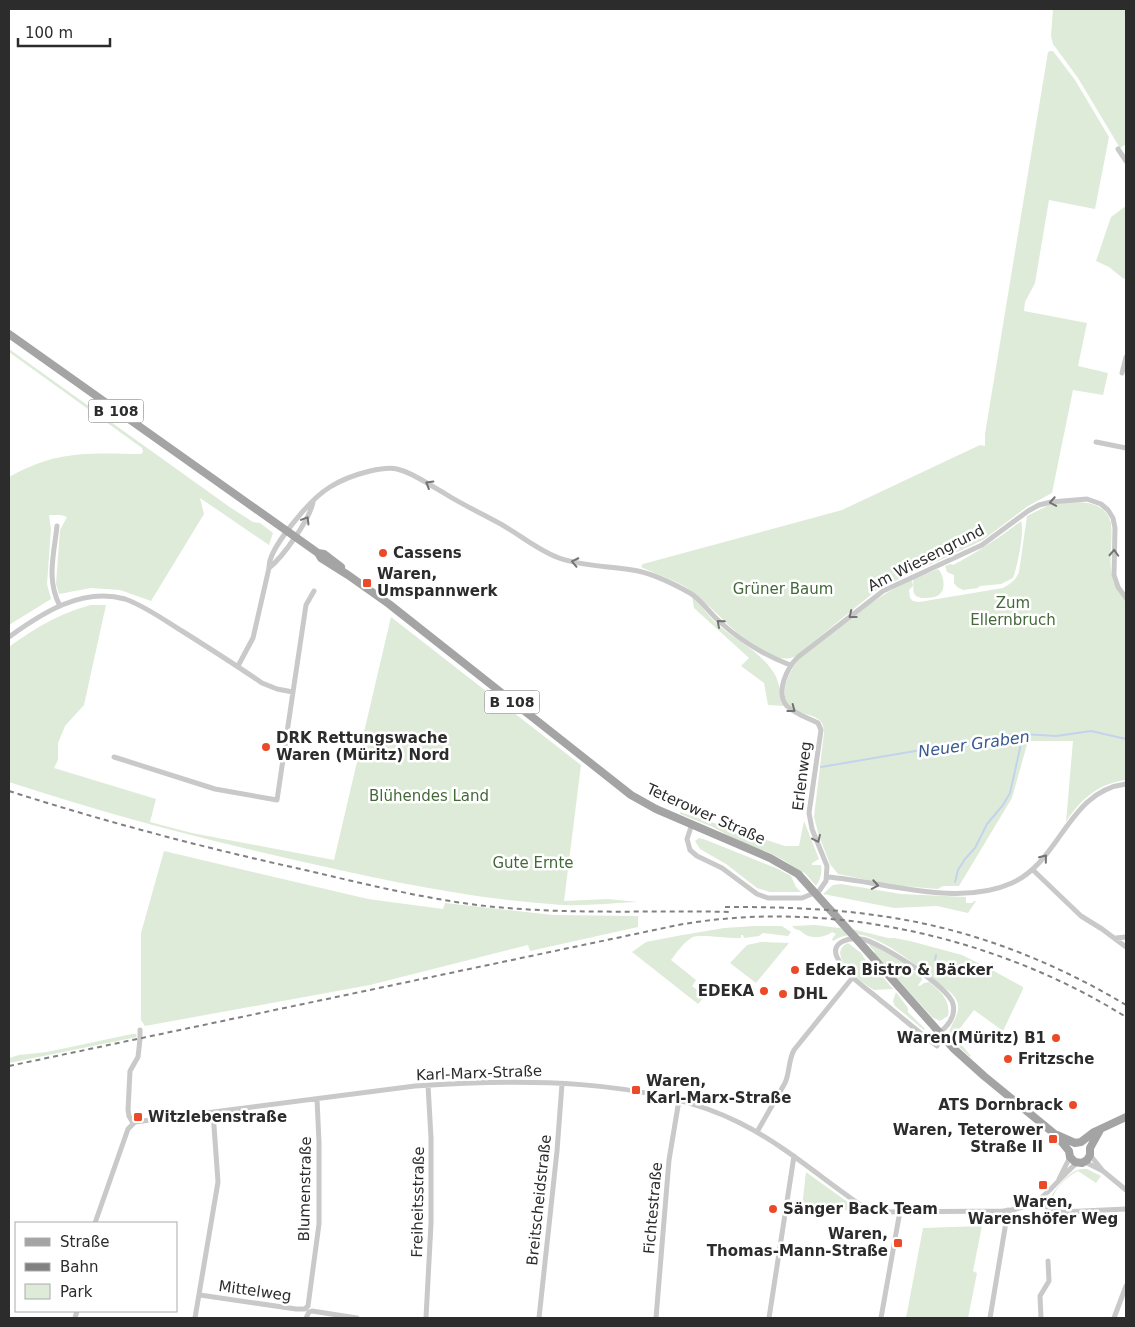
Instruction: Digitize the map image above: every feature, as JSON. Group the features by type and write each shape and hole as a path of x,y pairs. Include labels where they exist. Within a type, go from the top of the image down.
{"main road":[{"name":"B 108","path":"9,334 287,531"},
{"name":"Teterower Straße","path":"287,531 318,553 321,558 395,609 620,787 642,802 690,828 770,858 798,874 966,1062 1056,1135 1069,1154 1081,1162"},
{"path":"1069,1154 1078,1142 1126,1117"},
{"path":"1081,1162 1090,1152 1100,1130"},
{"name":"Teterower Straße","path":"1056,1135 1086,1144 1090,1152"}],"street":[{"path":"1118,149 1126,161"},
{"path":"1122,373 1126,357"},
{"path":"1096,442 1126,448"},
{"path":"238,666 253,638 269,562 287,531 307,506 335,482 358,474 388,468 402,471 560,558 590,565 639,572 672,583 693,595 722,625 760,652 790,665"},
{"name":"Am Wiesengrund","path":"790,665 883,591 982,545 1028,511 1038,505 1051,502 1087,499 1100,504 1108,510 1113,518 1115,528 1114,575 1118,588 1126,598"},
{"path":"269,568 295,536 312,509 313,502"},
{"path":"57,526 51,580 60,606"},
{"path":"114,757 215,790 277,800 306,605 314,591"},
{"path":"9,636 40,615 86,597 99,596 126,600 150,611 262,683 277,689 293,692"},
{"name":"Erlenweg","path":"790,665 782,691 784,701 790,709 818,723 820,726 809,817 812,829 826,861 827,877"},
{"path":"690,828 687,843 693,853 716,864 749,889 763,896 802,898 810,896 822,888 827,877 911,890 968,892 999,888 1017,880 1032,870 1046,856 1075,814 1086,803 1105,790 1126,784"},
{"path":"1032,870 1081,916 1116,938 1126,947"},
{"path":"1116,938 1126,937"},
{"path":"936,1046 853,977 837,959 835,952 838,944 845,940 860,938 877,944 890,950 942,989 951,1000 953,1010 951,1021 939,1033"},
{"path":"757,1132 785,1083 794,1050 853,977"},
{"path":"95,1222 117,1158 132,1124 128,1110 130,1071 138,1057 140,1030"},
{"name":"Karl-Marx-Straße","path":"132,1124 138,1121 428,1085 514,1082 562,1084 609,1088 679,1100 724,1115 757,1132 794,1156 865,1208 877,1212 1008,1210 1026,1207 1040,1199"},
{"name":"Breitscheidstraße","path":"539,1318 557,1151 562,1084"},
{"name":"Freiheitsstraße","path":"426,1318 431,1223 431,1146 428,1085"},
{"name":"Blumenstraße","path":"307,1313 319,1224 317,1099"},
{"name":"Fichtestraße","path":"656,1318 669,1160 679,1100"},
{"path":"195,1318 218,1182 213,1112"},
{"path":"1090,1152 1103,1171 1126,1190"},
{"path":"1058,1180 1069,1154"},
{"path":"769,1318 794,1156"},
{"path":"1103,1171 1081,1162 1058,1180 1040,1199 1048,1208 1061,1212 1126,1210"},
{"path":"990,1318 1008,1210"},
{"path":"881,1318 900,1211"},
{"path":"1041,1318 1040,1296 1049,1281 1048,1260"},
{"path":"1114,1318 1126,1286"},
{"name":"Mittelweg","path":"200,1295 296,1309 307,1313"},
{"path":"307,1313 313,1311 357,1318"}],"green space":[{"path":"1053,9 1126,9 1126,144 1120,148 1078,78 1053,44 1051,36"},
{"name":"Grüner Baum","path":"1053,51 1075,80 1109,137 1095,209 1049,200 1035,283 1025,302 1024,311 1087,323 1078,366 1108,373 1103,395 1073,390 1052,493 1028,506 983,540 878,589 796,656 784,659 770,655 741,636 693,592 674,581 641,567 643,564 842,510 980,445 985,446 985,434 1048,52"},
{"path":"1126,206 1126,276 1124,279 1109,267 1096,261 1111,217"},
{"path":"9,349 231,508 253,522 260,523 273,533 269,545 200,498 204,514 151,601 120,590 91,588 59,594 56,584 60,530 67,517 49,515 51,529 47,584 51,599 9,625 9,477 42,462 73,455 105,453 141,454 143,452 142,448 9,352"},
{"name":"Zum Ellernbruch","path":"1072,502 1096,505 1105,512 1111,523 1111,573 1114,582 1126,601 1126,780 1108,784 1092,793 1078,806 1066,822 1073,741 1028,741 1012,798 959,886 943,886 938,889 892,885 838,874 830,864 814,817 824,733 823,727 818,719 796,710 788,703 785,697 785,690 792,669 800,658 868,605 912,580 913,586 909,590 910,598 913,601 919,602 1003,588 1014,580 1019,572 1027,516 1049,505"},
{"path":"1021,521 1021,541 1013,578 1001,584 980,586 978,588 963,590 957,587 954,583 954,575 947,572 945,566 953,565 970,556"},
{"path":"938,569 943,582 943,589 939,595 927,598 917,597 914,592 913,579"},
{"path":"692,597 718,625 755,652 768,665 776,677 785,706 768,705 764,683 741,666 749,658 694,608"},
{"path":"91,605 106,605 84,705 65,726 58,743 58,760 54,768 156,799 150,822 192,833 334,860 391,617 581,765 564,901 608,899 638,902 562,905 492,898 423,887 216,841 112,814 9,782 9,647 48,622"},
{"path":"680,812 785,846 799,846 804,821 819,859 812,863 812,865 821,865 819,881 816,886 804,872 785,861 736,840 713,827 680,814"},
{"path":"699,838 778,869 791,876 796,887 801,892 770,892 757,888 726,864 700,849 695,841"},
{"path":"164,851 368,899 443,909 445,903 553,915 638,916 638,927 530,951 528,945 370,985 145,1026 141,1020 141,933"},
{"path":"841,884 901,894 966,897 966,903 976,901 968,913 937,906 894,908 823,894 833,885"},
{"path":"815,925 856,930 910,941 962,955 1023,987 1023,989 1003,1031 974,1010 954,1036 970,1057 955,1043 950,1035 958,1005 950,992 910,961 877,940 862,935 854,935 841,937 833,941 832,939 836,934 832,932 823,936 813,937 792,926"},
{"path":"782,926 791,932 788,936 763,933 759,936 744,938 743,935 741,935 741,938 693,937 684,944 671,960 696,980 692,986 705,996 698,1004 632,952 646,942 724,928"},
{"path":"761,942 789,943 756,983 730,963 747,945"},
{"path":"848,943 861,953 867,962 871,963 893,989 874,990 854,975 840,954 842,948"},
{"path":"868,944 889,953 922,977 918,985 929,982 937,989 944,996 948,1005 948,1016 940,1021 932,1017"},
{"path":"896,992 908,1008 908,1012 924,1030 895,1006 893,1001"},
{"path":"136,1034 137,1037 9,1063 9,1058 19,1055 47,1052"},
{"path":"1087,1169 1101,1176 1096,1183 1078,1171 1068,1177 1076,1170"},
{"path":"806,1172 853,1206 856,1209 802,1207"},
{"path":"1068,1177 1056,1191 1052,1201 1053,1206 1049,1203 1055,1190"},
{"path":"982,1226 973,1271 977,1273 968,1318 906,1318 923,1228"}],"waterway":[{"name":"Neuer Graben","path":"821,767 1023,734 1056,736 1091,731 1126,739"},
{"path":"955,882 958,870 975,848 987,824 1003,805 1010,793 1023,735"},
{"path":"935,960 936,955"}],"railway":[{"path":"9,791 193,844 373,886 440,899 517,909 609,912 732,912"},
{"path":"725,907 842,911 913,921 1008,948 1068,974 1126,1005"},
{"path":"9,1066 678,925 735,918 793,917 852,921 910,931 968,946 1023,965 1076,989 1126,1017"}],"place":[{"name":"Cassens","path":"383,553"},
{"name":"Waren, Umspannwerk","path":"367,583"},
{"name":"DRK Rettungswache Waren (Müritz) Nord","path":"266,747"},
{"name":"Edeka Bistro & Bäcker","path":"795,970"},
{"name":"EDEKA","path":"764,991"},
{"name":"DHL","path":"783,994"},
{"name":"Waren(Müritz) B1","path":"1056,1038"},
{"name":"Fritzsche","path":"1008,1059"},
{"name":"Waren, Karl-Marx-Straße","path":"636,1090"},
{"name":"ATS Dornbrack","path":"1073,1105"},
{"name":"Witzlebenstraße","path":"138,1117"},
{"name":"Waren, Teterower Straße II","path":"1053,1139"},
{"name":"Waren, Warenshöfer Weg","path":"1043,1185"},
{"name":"Sänger Back Team","path":"773,1209"},
{"name":"Waren, Thomas-Mann-Straße","path":"898,1243"}],"park label":[{"name":"Blühendes Land","path":"429,796"},
{"name":"Gute Ernte","path":"533,863"}]}
